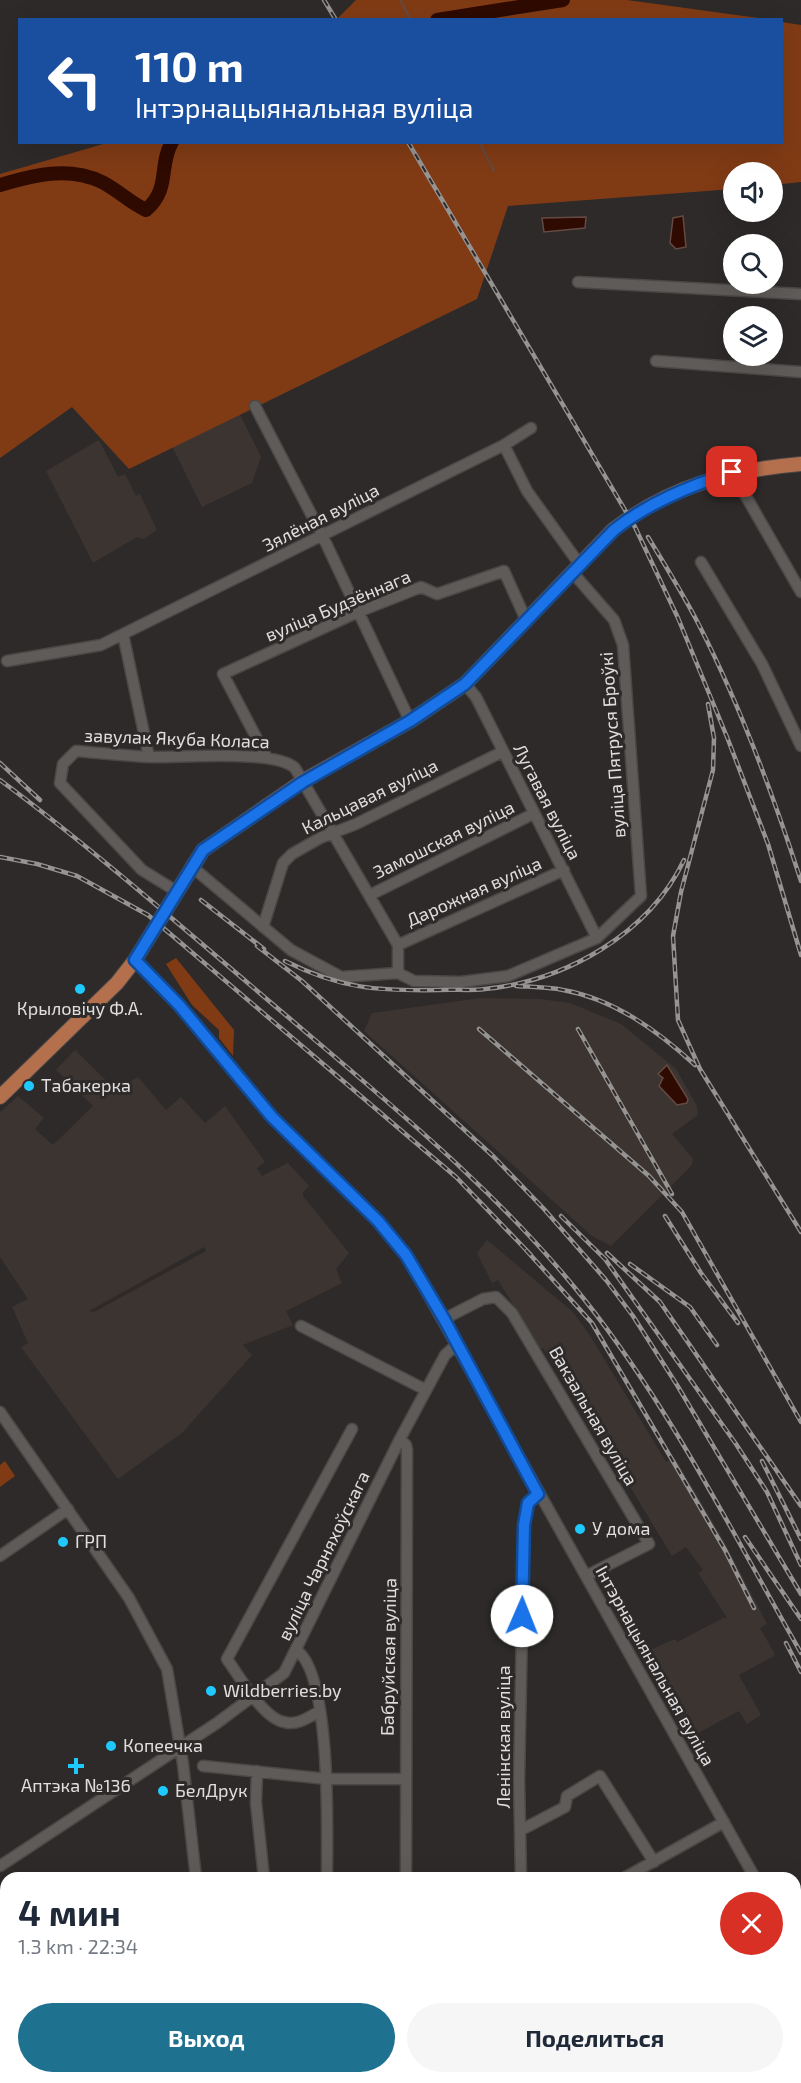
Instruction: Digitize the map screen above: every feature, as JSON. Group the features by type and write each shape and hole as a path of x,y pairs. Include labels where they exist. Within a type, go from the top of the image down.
{"main road":[{"path":"0,1097 117,983 135,960 191,866 203,850 215,840 303,782 410,721 465,684 614,530 630,518 675,494 732,472 801,464"}],"street":[{"path":"578,282 801,294"},
{"path":"656,362 801,372"},
{"path":"255,406 323,537 410,721"},
{"name":"Зялёная вуліца","path":"7,662 101,645 323,537 504,445 531,428"},
{"name":"вуліца Пятруся Броўкі","path":"504,445 527,491 577,569 614,620 622,645 641,896 597,938"},
{"path":"732,472 801,592"},
{"path":"701,562 797,727 801,746"},
{"name":"вуліца Будзённага","path":"267,758 223,674 358,612 421,587 437,594 504,571 527,622"},
{"path":"123,634 149,757"},
{"name":"Лугавая вуліца","path":"465,684 476,697 597,938"},
{"name":"завулак Якуба Коласа","path":"176,891 142,870 60,783 63,764 76,751 149,757 267,758 289,762 398,945 398,973"},
{"name":"Кальцавая вуліца","path":"263,927 283,863 292,854 502,752"},
{"name":"Замошская вуліца","path":"370,895 533,814"},
{"path":"191,866 291,950 341,977 398,973 414,981 461,981 508,976 597,938"},
{"name":"Дарожная вуліца","path":"398,945 564,870"},
{"name":"Інтэрнацыянальная вуліца","path":"135,960 179,1005 272,1117 393,1239 411,1263 444,1319 538,1494 752,1872"},
{"name":"Вакзальная вуліца","path":"444,1319 483,1299 496,1297 512,1313 649,1544 586,1576"},
{"path":"301,1326 426,1390"},
{"name":"вуліца Чарняхоўскага","path":"0,1866 255,1697 284,1673 400,1439 445,1355 457,1344"},
{"path":"0,1412 129,1598 167,1669 181,1747 195,1872"},
{"path":"320,1711 297,1723 284,1723 255,1697 227,1659 352,1429"},
{"name":"Бабруйская вуліца","path":"400,1439 406,1445 407,1450 406,1872"},
{"name":"Ленінская вуліца","path":"520,1872 519,1780 524,1525 528,1503 538,1494"},
{"path":"0,1556 68,1509"},
{"path":"296,1650 301,1653 310,1669 320,1711 327,1779 327,1872"},
{"path":"203,1766 327,1779 405,1779"},
{"path":"257,1771 256,1803 263,1872"},
{"path":"520,1830 565,1806 567,1796 600,1776 654,1862"},
{"path":"635,1872 724,1822"}],"shaded area":[{"path":"356,0 627,0 758,18 338,18"},
{"path":"783,22 801,25 801,182 783,184 783,162 723,162 723,190 508,206 477,299 129,469 72,407 0,458 0,174 103,144 783,144"},
{"path":"683,216 686,247 676,249 670,243 673,218"},
{"path":"586,217 585,228 544,232 542,218"},
{"path":"235,405 261,457 252,483 202,507 169,440"},
{"path":"99,440 118,477 125,474 136,496 140,494 157,530 144,539 137,537 93,563 46,471"},
{"path":"176,958 234,1030 233,1056 219,1038 219,1030 192,1005 166,964"},
{"path":"481,998 540,999 570,1003 621,1024 676,1069 697,1106 698,1115 672,1134 693,1159 692,1165 611,1246 592,1236 364,1031 372,1013"},
{"path":"75,1050 116,1090 138,1077 166,1110 181,1097 205,1123 225,1106 265,1162 257,1168 262,1176 288,1163 309,1186 303,1192 303,1196 349,1253 336,1269 342,1283 286,1311 293,1325 243,1345 252,1355 182,1433 118,1479 21,1347 28,1343 12,1307 28,1299 0,1257 0,1112 18,1096 44,1118 35,1129 53,1145 93,1106 56,1070","holes":["204,1247 206,1251 94,1312 89,1311"]},
{"path":"667,1065 688,1099 687,1103 677,1105 659,1086 663,1078 658,1074"},
{"path":"487,1240 573,1312 591,1337 666,1462 675,1458 723,1539 767,1624 760,1628 775,1654 739,1675 761,1715 747,1724 739,1711 687,1739 641,1654 675,1639 677,1642 727,1618 698,1573 703,1570 686,1547 672,1556 561,1373 559,1374 543,1348 540,1348 498,1280 492,1283 477,1253"},
{"path":"5,1461 15,1476 0,1487 0,1465"}],"waterway":[{"path":"400,0 410,18"},
{"path":"450,18 563,0"},
{"path":"0,185 38,175 76,174 102,182 146,210 159,194 171,144"},
{"path":"480,144 494,171"}],"railway":[{"path":"324,0 335,18"},
{"path":"409,144 635,527 678,618 727,737 768,844 801,955"},
{"path":"648,537 692,612 728,686 767,783 801,881"},
{"path":"708,704 714,738 713,770 681,892 673,936 678,1020 700,1069 801,1232"},
{"path":"0,763 40,800"},
{"path":"0,780 146,896 405,1117 517,1222 584,1299 645,1383 673,1427 801,1653"},
{"path":"0,857 37,864 77,876 148,915 456,1177 531,1255"},
{"path":"285,961 342,983 378,989 474,990 515,984 545,976 574,964 627,931 669,886 684,860"},
{"path":"201,900 264,949"},
{"path":"257,946 302,981 494,1157 544,1209 606,1280 633,1316 677,1385 801,1594"},
{"path":"516,986 563,990 600,1001 634,1018 666,1040 695,1065"},
{"path":"479,1029 649,1176 682,1212 801,1422"},
{"path":"578,1029 672,1194"},
{"path":"561,1216 605,1259 736,1444 767,1492 801,1565"},
{"path":"665,1216 701,1273 738,1323"},
{"path":"526,1250 592,1323"},
{"path":"607,1253 660,1302 801,1506"},
{"path":"630,1264 690,1307 717,1345"},
{"path":"592,1323 725,1550 754,1608"},
{"path":"762,1461 801,1539"},
{"path":"745,1537 801,1619"},
{"path":"786,1643 801,1672"}],"place":[{"name":"Крыловічу Ф.А.","path":"80,989"},
{"name":"Табакерка","path":"29,1086"},
{"name":"У дома","path":"580,1529"},
{"name":"ГРП","path":"63,1542"},
{"name":"Wildberries.by","path":"211,1691"},
{"name":"Копеечка","path":"111,1746"},
{"name":"Аптэка №136","path":"76,1766"},
{"name":"БелДрук","path":"163,1791"}],"route":[{"path":"522,1616 524,1525 528,1503 538,1494 417,1272 378,1221 296,1143 256,1099 179,1005 135,960 183,878 203,850 215,840 303,782 410,721 465,684 614,530 630,518 675,494 732,472"}]}
